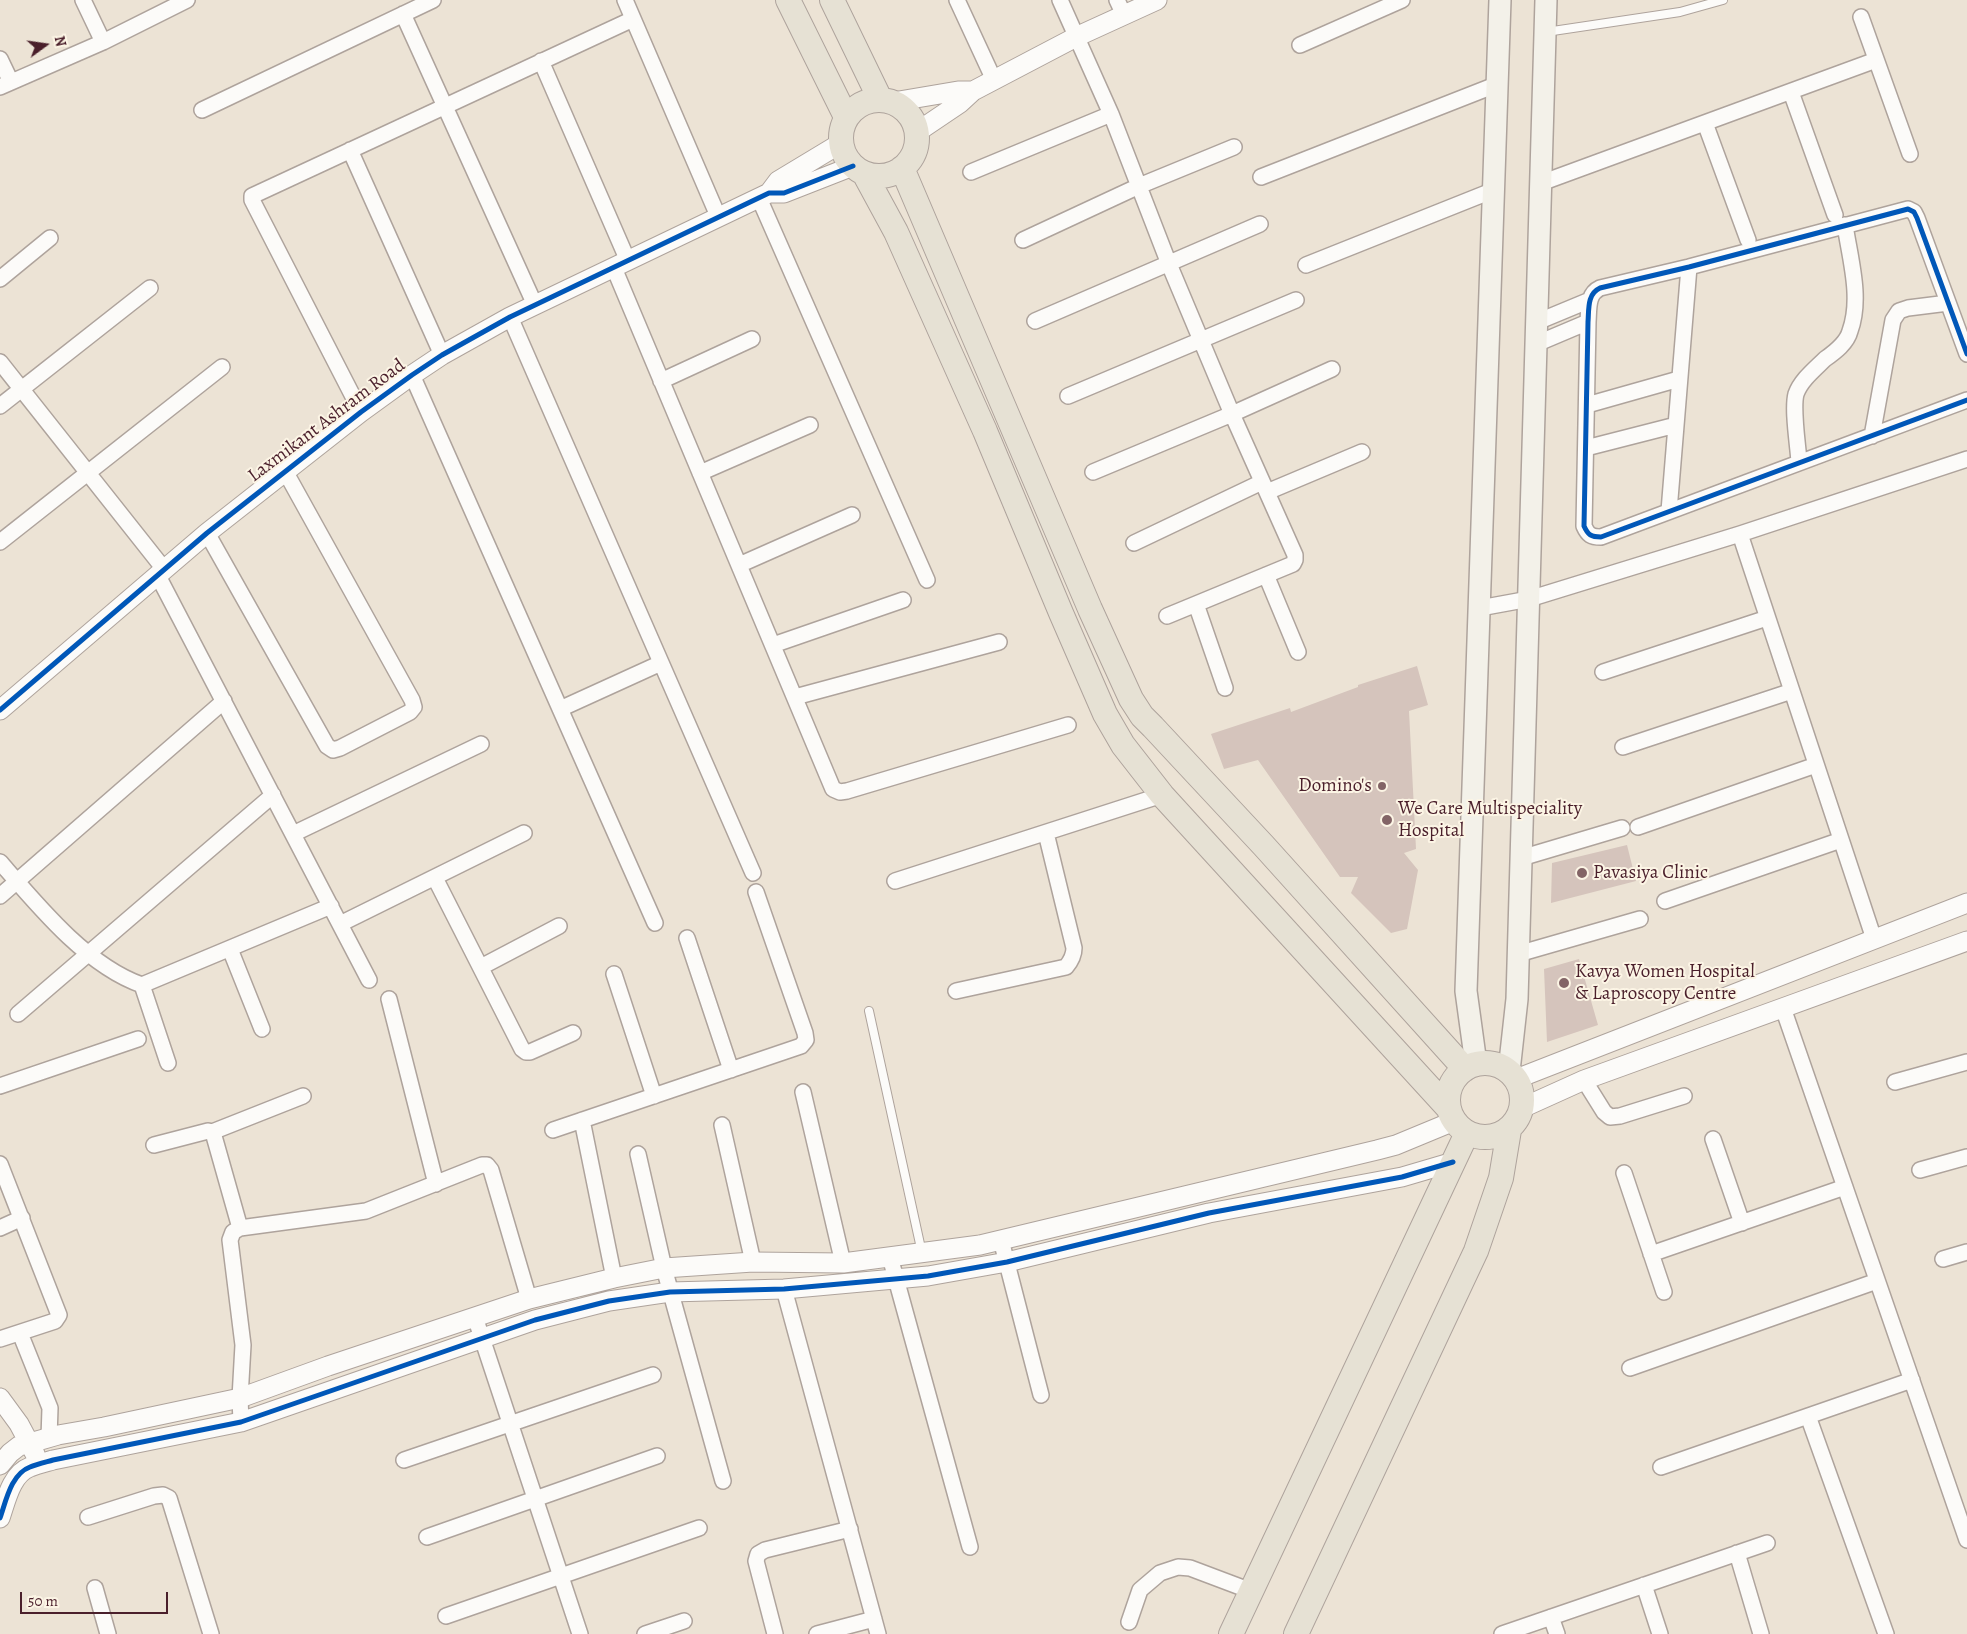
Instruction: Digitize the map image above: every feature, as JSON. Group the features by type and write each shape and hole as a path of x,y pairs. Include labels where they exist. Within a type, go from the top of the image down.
{"main road":[{"path":"788,0 846,117"},
{"path":"832,0 886,101"},
{"path":"1471,1066 1466,991 1500,0"},
{"path":"858,170 877,176 890,174 902,168 911,158 916,146 917,132 912,120 904,109 886,101 867,101 855,107 846,117 841,129 841,143 845,156 858,170 896,232 985,431 1105,714 1123,745 1162,796 1457,1121 1478,1137 1488,1138 1509,1130 1517,1120 1522,1108 1523,1098 1512,1075 1517,999 1546,0"},
{"path":"902,168 1090,609 1131,699 1142,716 1471,1066"},
{"path":"1231,1634 1453,1162 1457,1121 1448,1098 1451,1086 1457,1076 1471,1066 1493,1064 1512,1075"},
{"path":"1296,1634 1476,1251 1501,1178 1509,1130"}],"street":[{"path":"83,0 103,42"},
{"path":"0,60 5,85 103,42 187,0"},
{"path":"202,110 433,0"},
{"path":"625,0 718,216"},
{"path":"957,0 994,80"},
{"path":"1060,0 1111,114 1169,264 1232,414 1295,555 1293,564 1167,616"},
{"path":"917,132 960,103 973,91 1076,37 1120,7 1157,0"},
{"path":"1300,45 1402,0"},
{"path":"403,14 535,305"},
{"path":"1861,17 1910,154"},
{"path":"361,412 252,200 252,196 633,19"},
{"path":"1541,183 1876,60"},
{"path":"541,61 621,265 661,381 834,789 840,792 1068,724"},
{"path":"1261,177 1498,84"},
{"path":"886,101 958,91 973,91"},
{"path":"1791,92 1840,220 1854,283 1855,308 1850,332 1844,342 1813,370 1796,393 1795,405 1800,462"},
{"path":"971,172 1111,114"},
{"path":"1705,123 1748,240"},
{"path":"841,143 778,181 764,195 928,580"},
{"path":"1023,240 1139,186 1234,147"},
{"path":"350,150 442,355"},
{"name":"Laxmikant Ashram Road","path":"0,710 206,533 361,412 442,355 510,317 764,195 784,193 858,170"},
{"path":"1306,265 1494,190"},
{"path":"1967,354 1914,212 1908,208 1840,220 1689,267 1594,290 1590,300 1588,322 1584,526 1588,534 1593,537 1600,537 1967,400"},
{"path":"1035,321 1260,224"},
{"path":"0,279 50,238"},
{"path":"1669,511 1689,267"},
{"path":"0,406 150,288"},
{"path":"1068,396 1296,300"},
{"path":"1536,322 1590,300"},
{"path":"1872,436 1893,320 1899,311 1908,308 1948,303"},
{"path":"510,317 753,873"},
{"path":"1536,344 1588,322"},
{"path":"661,381 752,339"},
{"path":"0,362 88,473 161,571 224,701 369,980"},
{"path":"0,542 222,367"},
{"path":"1093,472 1232,414 1332,369"},
{"path":"412,375 655,923"},
{"path":"1587,405 1679,379"},
{"path":"700,473 810,424"},
{"path":"1586,448 1676,425"},
{"path":"1134,542 1264,487 1362,452"},
{"path":"1480,608 1529,599 1740,534 1967,459"},
{"path":"206,533 328,746 333,750 340,748 410,712 414,707 412,700 285,471"},
{"path":"739,565 852,515"},
{"path":"1740,534 1874,939"},
{"path":"1266,575 1298,652"},
{"path":"773,645 903,600"},
{"path":"1196,604 1225,688"},
{"path":"1603,672 1767,618"},
{"path":"795,697 999,642"},
{"path":"560,709 661,663"},
{"path":"1623,747 1792,691"},
{"path":"0,896 224,701"},
{"path":"293,834 481,744"},
{"path":"1638,827 1816,765"},
{"path":"18,1014 273,795"},
{"path":"895,881 1162,796"},
{"path":"1521,858 1622,828"},
{"path":"956,992 1066,967 1070,962 1074,954 1074,948 1046,833"},
{"path":"340,924 524,834"},
{"path":"1665,901 1841,840"},
{"path":"0,862 88,955 133,982 142,985 331,906"},
{"path":"435,878 522,1049 530,1052 573,1033"},
{"path":"553,1130 801,1046 806,1040 805,1033 756,892"},
{"path":"1512,1075 1874,939 1967,902"},
{"path":"1518,954 1640,919"},
{"path":"481,967 559,926"},
{"path":"687,938 731,1070"},
{"path":"1522,1108 1584,1080 1967,941"},
{"path":"230,949 262,1029"},
{"path":"614,974 654,1096"},
{"path":"142,985 168,1063"},
{"path":"389,999 436,1184"},
{"path":"1783,1008 1967,1540"},
{"path":"0,1086 138,1039"},
{"path":"1895,1082 1967,1062"},
{"path":"1584,1080 1604,1112 1610,1117 1620,1116 1684,1096"},
{"path":"803,1092 843,1263"},
{"path":"154,1145 208,1131 212,1132 303,1096"},
{"path":"582,1120 614,1278"},
{"path":"0,1465 19,1446 240,1398 328,1366 529,1299 614,1278 664,1268 753,1262 843,1263 980,1245 1377,1150 1396,1145 1457,1121"},
{"path":"722,1124 753,1262"},
{"path":"212,1132 240,1228"},
{"path":"1713,1139 1742,1223"},
{"path":"638,1154 670,1292 723,1481"},
{"path":"1920,1170 1967,1157"},
{"path":"0,1518 12,1486 19,1474 28,1467 53,1460 241,1422 535,1320 609,1301 670,1292 784,1289 896,1279 1007,1262 1209,1213 1402,1177 1453,1162"},
{"path":"0,1164 59,1315 56,1321 0,1339"},
{"path":"241,1422 240,1398 243,1345 230,1240 233,1232 240,1228 356,1213 482,1165 487,1165 491,1170 529,1299"},
{"path":"1624,1173 1664,1292"},
{"path":"1651,1254 1845,1188"},
{"path":"0,1228 22,1218"},
{"path":"1001,1240 1041,1394"},
{"path":"1943,1258 1967,1252"},
{"path":"890,1257 970,1547"},
{"path":"1630,1368 1877,1281"},
{"path":"784,1289 878,1634"},
{"path":"475,1317 580,1634"},
{"path":"20,1333 50,1408 49,1438"},
{"path":"404,1460 653,1374"},
{"path":"1661,1467 1912,1380"},
{"path":"0,1398 30,1443 39,1464"},
{"path":"1808,1416 1886,1634"},
{"path":"427,1537 657,1456"},
{"path":"88,1517 154,1496 163,1495 169,1498 212,1634"},
{"path":"446,1616 699,1528"},
{"path":"775,1634 756,1562 758,1554 764,1550 850,1529"},
{"path":"1502,1634 1766,1543"},
{"path":"1737,1553 1761,1634"},
{"path":"1129,1622 1140,1590 1160,1573 1178,1567 1190,1568 1251,1591"},
{"path":"1644,1585 1660,1634"},
{"path":"95,1588 108,1634"},
{"path":"1551,1617 1557,1634"},
{"path":"817,1634 874,1619"},
{"path":"645,1634 684,1621"}],"lane":[{"path":"1545,32 1680,12 1723,0"},
{"path":"869,1011 922,1254"}],"building":[{"path":"1417,666 1428,705 1409,711 1416,849 1404,853 1418,870 1407,929 1391,933 1351,893 1358,877 1340,877 1258,760 1224,769 1211,734 1290,708 1291,712 1358,687 1358,685"},
{"path":"1627,845 1636,881 1551,903 1552,863"},
{"path":"1579,959 1598,1025 1547,1042 1544,969"}],"cycle path":[{"path":"0,710 207,533 361,412 442,355 510,317 769,193 784,193 853,166"},
{"path":"1967,354 1917,218 1914,212 1908,209 1689,267 1600,288 1593,294 1588,312 1584,526 1590,535 1601,537 1967,400"},
{"path":"0,1518 14,1482 18,1476 33,1466 53,1460 241,1422 535,1320 609,1301 670,1292 784,1289 928,1276 1007,1262 1209,1213 1402,1177 1453,1162"}],"place":[{"name":"Domino's","path":"1382,786"},
{"name":"We Care Multispeciality Hospital","path":"1387,820"},
{"name":"Pavasiya Clinic","path":"1582,873"},
{"name":"Kavya Women Hospital & Laproscopy Centre","path":"1564,983"}]}
